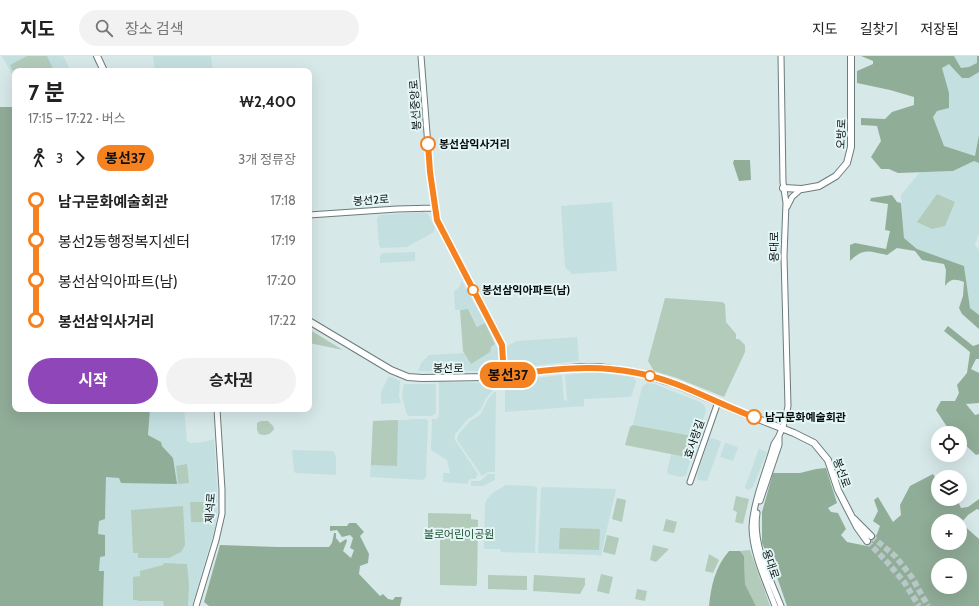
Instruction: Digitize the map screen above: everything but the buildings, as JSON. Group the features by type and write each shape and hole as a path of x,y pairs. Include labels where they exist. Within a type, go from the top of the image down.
{"main road":[{"path":"97,56 103,68"},
{"name":"오방로","path":"784,188 815,188 832,180 840,173 849,159 851,147 852,56"},
{"name":"봉선로","path":"312,323 404,376 438,378 488,377 581,367 620,369 675,384 782,428 814,443 828,460 838,490 852,518"},
{"path":"852,518 871,536"},
{"path":"852,518 867,541"}],"street":[{"name":"봉선중앙로","path":"421,56 430,172 437,220 502,345 502,376"},
{"name":"용대로","path":"775,606 755,548 752,527 758,497 774,444 779,437 787,411 789,391 785,295 785,196 781,56"},
{"path":"785,210 792,197 802,189"},
{"name":"봉선2로","path":"312,215 397,208 435,208"},
{"name":"효사랑길","path":"690,482 718,402"},
{"name":"제석로","path":"196,606 216,540 222,514 222,484 217,412"},
{"name":"용대로","path":"779,437 779,445 760,502 756,527 759,546 781,606"}],"shaded area":[{"path":"2,56 63,56 69,68 12,68 12,74"},
{"path":"153,56 211,56 213,68 155,68"},
{"path":"928,56 979,56 979,135 976,156 943,146 933,117"},
{"path":"974,161 979,163 979,232 975,245 979,250 979,315 970,308 964,266 917,249 904,238 901,195 920,172 953,171"},
{"path":"612,202 617,271 572,274 565,267 561,206"},
{"path":"424,212 428,214 435,228 434,232 407,247 381,248 379,246 377,218 380,215"},
{"path":"415,252 415,261 380,263 380,256 383,253"},
{"path":"462,281 485,323 478,327 468,309 455,310 454,292"},
{"path":"577,337 579,361 511,368 507,364 505,347 517,341"},
{"path":"495,344 499,352 499,366 494,371 418,371 421,363 429,355 465,353 471,364"},
{"path":"594,372 633,377 636,382 631,397 584,399 584,406 505,412 505,385 509,381 562,375 564,401 567,400 565,375"},
{"path":"389,376 400,381 399,397 401,403 381,404 381,392"},
{"path":"439,382 495,384 495,388 486,398 481,409 468,419 455,434 455,440 478,474 475,479 468,481 468,484 443,482 443,473 450,473 447,460 431,450 432,419 437,419 439,416"},
{"path":"647,383 654,384 700,402 704,405 706,410 698,437 633,425 642,387"},
{"path":"404,384 435,384 436,413 432,416 408,416 402,396"},
{"path":"494,392 496,392 495,472 488,472 482,476 457,440 458,435 469,422 481,414 488,399"},
{"path":"150,412 184,412 187,441 190,443 204,442 214,439 217,514 214,531 192,606 103,606 104,571 99,571 100,557 105,535 98,535 99,521 105,519 106,476 119,478 173,458 162,446 161,442 148,435"},
{"path":"426,419 428,421 426,477 423,480 370,477 373,421"},
{"path":"712,438 721,442 707,481 698,480 697,476 709,439"},
{"path":"725,443 738,448 733,461 720,457"},
{"path":"759,449 767,452 753,487 749,490 745,487"},
{"path":"292,450 333,451 336,456 336,475 294,472"},
{"path":"671,454 691,458 686,475 681,477 668,474 667,472"},
{"path":"488,474 495,474 495,480 483,486 471,486 471,481 480,481"},
{"path":"506,485 534,486 537,488 535,553 501,552 500,549 484,549 485,504 487,499 494,492"},
{"path":"543,487 616,489 601,556 538,553 541,489"}],"green space":[{"path":"27,56 47,56 53,68 12,69 10,65"},
{"path":"861,56 954,56 961,68 969,67 977,63 977,56 979,56 979,72 969,78 962,78 949,64 942,68 949,93 949,108 937,111 933,117 944,146 975,156 979,135 979,163 974,161 953,171 898,173 889,169 881,169 871,157 881,141 877,126 861,125 861,118 885,119 892,112 914,105 914,97 857,83 857,71 873,64 873,61"},
{"path":"0,107 12,107 12,412 150,412 148,435 161,442 162,446 173,458 177,484 121,483 119,478 106,477 105,519 99,521 98,534 105,535 105,556 100,557 99,571 104,571 103,606 0,606"},
{"path":"734,160 750,160 751,180 739,181 733,163"},
{"path":"937,194 955,202 945,226 932,229 917,222"},
{"path":"892,195 897,202 901,203 904,238 917,249 964,266 970,308 979,315 979,329 962,314 959,308 963,296 964,282 953,280 945,286 946,270 944,264 922,260 915,251 897,248 887,255 863,252 850,261 850,245 855,243 886,249 890,231 885,230 888,204 870,201 871,198"},
{"path":"665,298 722,302 725,304 726,322 736,334 736,339 739,339 745,345 745,352 724,397 677,378 654,371 648,361"},
{"path":"468,309 477,327 485,323 495,344 491,347 490,352 471,364 463,351 460,310"},
{"path":"948,326 973,346 979,344 979,359 976,359 971,369 979,373 979,403 966,404 975,415 979,414 979,454 976,455 967,447 967,426 946,426 936,410 941,401 955,401 959,393 957,385 967,373 970,352 944,331"},
{"path":"312,331 343,350 312,344"},
{"path":"398,420 397,466 371,465 373,421"},
{"path":"261,421 268,421 273,426 274,429 271,433 266,435 259,434 257,430 257,423"},
{"path":"633,425 698,437 691,458 625,445 630,427"},
{"path":"187,464 189,483 178,484 176,466"},
{"path":"826,468 837,503 828,508 831,512 838,513 846,529 841,535 847,542 867,546 877,534 880,526 873,521 878,511 874,500 878,497 893,522 901,515 900,505 910,486 931,475 931,506 968,507 979,499 979,510 977,509 967,516 967,514 931,514 931,550 967,550 967,528 979,539 979,606 787,606 776,574 762,543 762,512 773,473 800,473"},
{"path":"736,496 749,499 743,524 735,522 737,512 733,510"},
{"path":"617,498 626,500 622,522 612,519"},
{"path":"190,502 206,502 207,522 191,522"},
{"path":"183,506 185,545 181,552 169,558 138,558 138,553 133,553 131,510"},
{"name":"불로어린이공원","path":"428,513 471,514 471,519 478,520 476,586 440,585 440,530 428,530"},
{"path":"666,519 677,522 674,533 663,531"},
{"path":"349,523 356,523 364,532 360,536 369,554 368,563 360,566 359,574 380,596 383,594 388,599 393,600 395,597 402,597 400,606 209,606 204,602 220,545 329,547 332,543 334,533 336,533 336,538 340,543 346,539 347,541 343,551 351,558 354,550 350,548 353,538 350,535 342,537 337,530 330,531 330,526 347,526"},
{"path":"560,528 600,529 599,550 559,549"},
{"path":"607,535 619,538 615,555 603,552"},
{"path":"653,545 669,549 656,562 650,560"},
{"path":"750,550 770,606 756,606 745,584 744,556 740,551"},
{"path":"729,551 740,551 744,556 745,584 756,606 709,606 714,577 724,557"},
{"path":"709,554 719,560 713,573 705,571"},
{"path":"164,563 187,564 189,585 188,606 164,606 163,601 133,600 133,577 140,576 140,571 163,565"},
{"path":"601,574 613,577 609,594 597,591"},
{"path":"488,575 527,576 527,590 488,589"},
{"path":"534,575 585,578 585,585 580,594 533,591"},
{"path":"637,589 647,591 645,601 635,599"}],"tunnel":[{"path":"871,536 895,556 911,576 928,606"},
{"path":"867,541 904,582 919,606"}],"bus line":[{"name":"봉선37","path":"428,144 430,172 437,220 502,345 502,376 581,367 620,369 651,376 675,384 754,417"}],"place":[{"name":"봉선삼익사거리","path":"428,144"},
{"name":"봉선삼익아파트(남)","path":"473,290"},
{"name":"남구문화예술회관","path":"754,417"}]}
